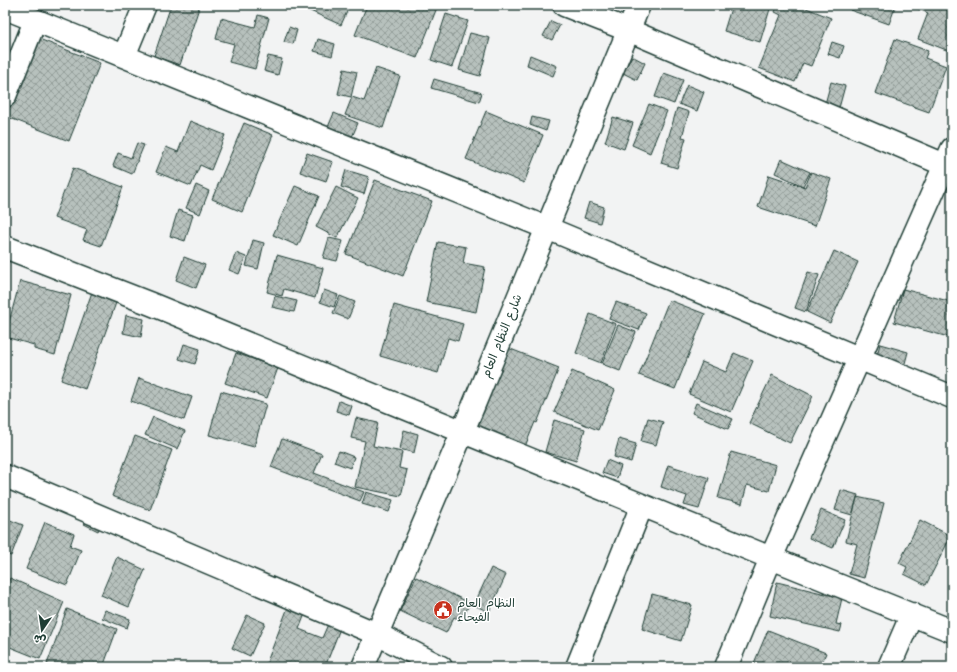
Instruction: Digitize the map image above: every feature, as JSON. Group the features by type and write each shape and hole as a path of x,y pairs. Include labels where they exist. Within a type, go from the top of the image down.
{"street":[{"path":"124,56 145,5"},
{"path":"564,5 950,161 859,359 771,558 726,667"},
{"name":"شارع النظام العام","path":"364,667 639,5"},
{"path":"5,8 547,228 952,397"},
{"path":"5,96 35,21"},
{"path":"5,247 151,304 952,631"},
{"path":"5,476 377,634 441,667"},
{"path":"577,667 642,505"},
{"path":"889,667 912,614"}],"building":[{"path":"171,5 200,5 180,65 154,56"},
{"path":"297,5 350,5 341,25"},
{"path":"367,5 438,5 417,58 355,35"},
{"path":"732,5 756,5 770,9 760,42 724,31"},
{"path":"778,5 799,5 831,18 811,66 803,63 795,82 759,68 781,15 775,12"},
{"path":"852,5 896,5 889,24 850,10"},
{"path":"917,5 952,5 952,44 949,51 918,39 928,13 916,8"},
{"path":"446,14 468,21 452,67 431,60"},
{"path":"258,15 269,18 255,69 229,62 234,44 216,39 221,18 255,27"},
{"path":"551,21 560,25 552,40 543,36"},
{"path":"289,27 297,30 293,44 284,42"},
{"path":"470,33 490,38 480,76 459,70"},
{"path":"34,37 100,63 69,141 5,116 5,108"},
{"path":"318,39 335,44 332,56 314,51"},
{"path":"895,39 928,51 925,58 946,66 929,112 875,93"},
{"path":"832,42 844,46 840,58 828,54"},
{"path":"530,55 557,66 553,76 527,65"},
{"path":"268,56 282,59 278,75 264,71"},
{"path":"632,56 645,63 637,80 623,73"},
{"path":"376,68 400,76 383,128 345,115 352,97 364,101"},
{"path":"344,69 357,72 351,97 338,94"},
{"path":"664,73 683,80 674,104 655,97"},
{"path":"434,79 482,93 479,102 431,88"},
{"path":"831,82 845,86 839,108 825,104"},
{"path":"687,85 704,92 697,111 679,104"},
{"path":"649,104 667,111 650,153 632,145"},
{"path":"677,108 689,112 682,137 686,138 677,168 661,163"},
{"path":"486,111 543,135 524,183 466,159"},
{"path":"334,113 358,123 352,137 328,127"},
{"path":"532,117 549,121 546,131 530,125"},
{"path":"613,117 633,123 624,149 605,142"},
{"path":"190,121 225,135 211,170 200,165 191,186 156,172 166,147 178,152"},
{"path":"244,123 273,135 242,212 212,199"},
{"path":"137,143 144,145 132,174 113,166 118,153 131,158"},
{"path":"307,153 333,162 326,181 300,172"},
{"path":"781,159 810,172 803,186 775,173"},
{"path":"73,168 123,187 101,246 83,240 87,230 54,218"},
{"path":"346,170 369,177 364,194 341,187"},
{"path":"811,172 831,179 815,226 758,207 769,175 805,187"},
{"path":"375,180 432,201 403,276 346,254"},
{"path":"196,185 209,191 200,214 186,208"},
{"path":"295,186 319,196 298,246 273,235"},
{"path":"336,187 358,198 337,238 316,227"},
{"path":"589,202 604,207 600,223 584,218"},
{"path":"178,210 193,215 185,241 170,236"},
{"path":"329,238 343,241 337,261 323,258"},
{"path":"253,240 264,243 258,269 246,266"},
{"path":"438,242 466,247 463,263 485,267 476,312 426,302"},
{"path":"834,251 858,262 830,323 807,312"},
{"path":"236,253 246,257 239,274 229,270"},
{"path":"277,255 323,268 315,298 284,289 282,296 267,292"},
{"path":"184,257 205,265 196,288 176,280"},
{"path":"808,272 819,275 806,312 795,308"},
{"path":"20,281 71,295 55,355 34,349 34,345 5,337"},
{"path":"903,289 952,302 952,338 894,322"},
{"path":"324,290 338,295 334,307 320,302"},
{"path":"92,292 117,300 85,389 61,380"},
{"path":"275,296 297,301 294,312 272,307"},
{"path":"340,296 355,302 348,319 333,313"},
{"path":"669,300 705,314 675,389 639,375"},
{"path":"616,302 646,313 639,330 609,319"},
{"path":"394,305 463,324 458,341 448,338 438,373 380,356"},
{"path":"590,314 616,324 601,363 576,353"},
{"path":"126,315 144,319 141,337 123,333"},
{"path":"618,325 636,332 620,371 602,364"},
{"path":"184,344 200,349 195,364 179,359"},
{"path":"880,344 908,352 904,367 876,359"},
{"path":"503,346 559,368 537,423 535,422 524,449 476,429 485,406"},
{"path":"236,353 278,368 267,398 225,383"},
{"path":"734,353 753,361 731,412 689,394 702,362 726,372"},
{"path":"572,371 615,390 598,430 554,412"},
{"path":"772,375 813,396 790,443 749,423"},
{"path":"139,378 192,397 184,420 131,401"},
{"path":"221,391 266,404 254,447 209,435"},
{"path":"339,401 352,406 349,415 336,411"},
{"path":"696,403 733,419 728,429 692,413"},
{"path":"153,417 185,431 177,449 145,435"},
{"path":"356,418 378,423 373,446 402,452 399,468 407,470 401,496 355,487 365,441 351,438"},
{"path":"648,418 663,422 656,445 641,441"},
{"path":"554,420 585,429 576,461 545,452"},
{"path":"404,430 418,434 414,453 400,449"},
{"path":"135,436 172,450 150,510 112,496"},
{"path":"282,439 322,454 314,473 364,492 360,501 271,467"},
{"path":"619,439 636,444 631,462 614,457"},
{"path":"339,451 354,457 350,468 334,462"},
{"path":"731,452 776,465 769,491 747,485 742,504 718,498"},
{"path":"607,460 621,466 617,478 602,473"},
{"path":"668,465 709,478 699,509 684,505 687,496 661,487"},
{"path":"841,490 858,495 852,515 835,510"},
{"path":"366,492 393,500 389,512 362,504"},
{"path":"857,497 884,503 864,578 849,574 857,544 846,541"},
{"path":"821,510 845,520 833,548 809,538"},
{"path":"89,513 104,519 98,531 84,524"},
{"path":"5,518 23,525 11,556 5,554"},
{"path":"920,520 951,536 926,585 904,574 907,567 899,563"},
{"path":"45,522 74,534 70,546 81,550 67,585 26,569"},
{"path":"117,557 145,570 129,607 101,595"},
{"path":"491,568 506,575 489,612 474,605"},
{"path":"416,577 470,603 461,621 454,617 446,633 400,611"},
{"path":"10,578 64,602 40,659 5,645 5,590"},
{"path":"777,582 842,598 836,624 842,625 840,632 770,616"},
{"path":"652,594 692,605 681,641 642,629"},
{"path":"290,602 307,609 299,629 322,638 329,622 341,626 325,667 265,667"},
{"path":"67,609 117,629 103,667 88,667 79,664 78,667 46,667"},
{"path":"105,610 130,619 127,628 102,618"},
{"path":"247,615 265,623 250,656 232,648"},
{"path":"768,630 826,653 820,667 764,667 754,663"}],"place":[{"name":"النظام العام الفيحاء","path":"443,610"}]}
